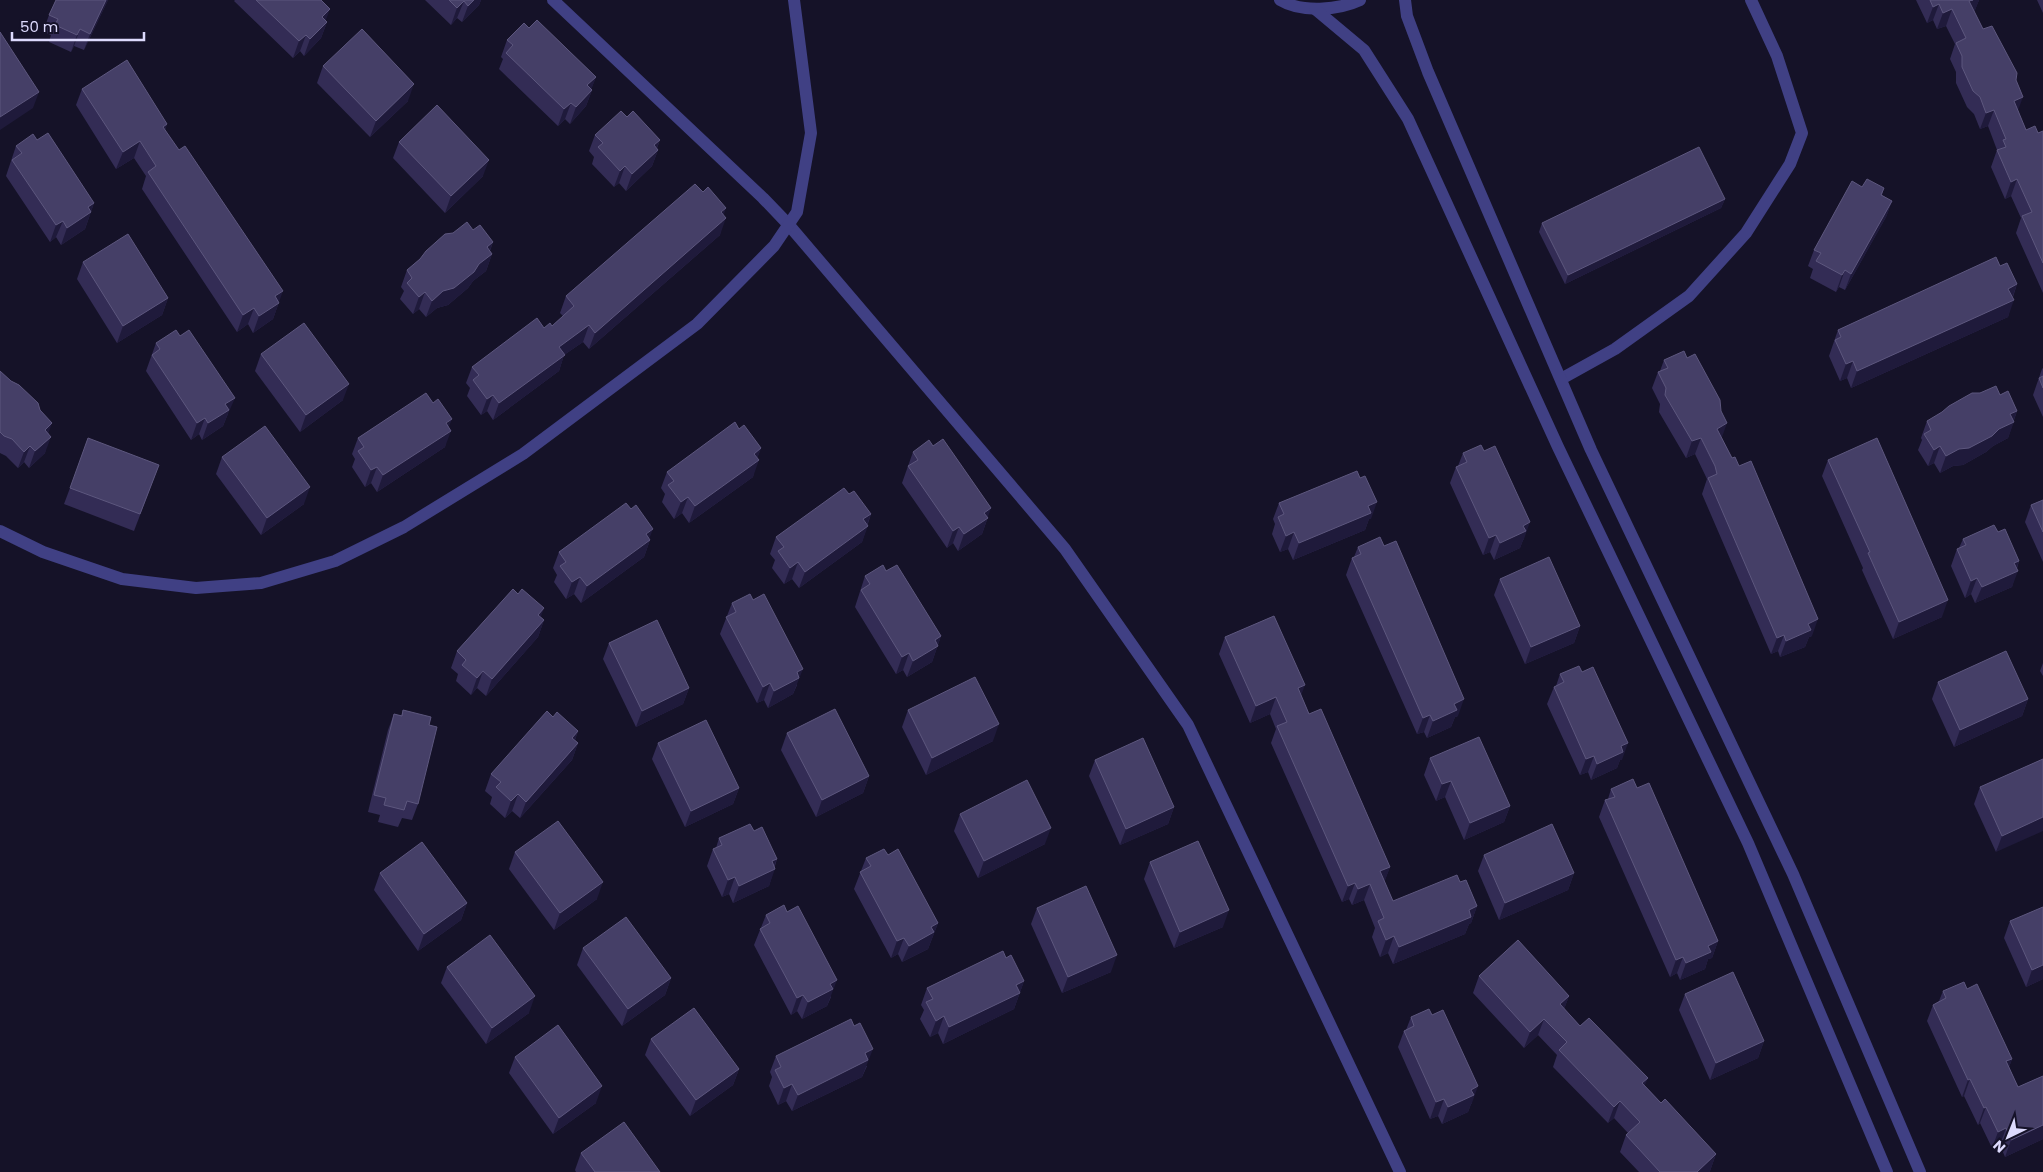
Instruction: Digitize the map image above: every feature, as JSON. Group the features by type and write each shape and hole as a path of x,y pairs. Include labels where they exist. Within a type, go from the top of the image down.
{"street":[{"path":"553,0 763,198 788,224 1065,549 1188,725 1400,1172"},
{"path":"0,531 44,552 122,579 196,588 261,582 335,561 404,527 522,454 697,324 774,246 797,212 811,133 794,0"},
{"path":"1280,0 1315,9 1348,6 1360,0"},
{"path":"1405,0 1407,16 1428,72 1591,450 1793,874 1920,1172"},
{"path":"1560,379 1616,349 1689,296 1746,232 1790,164 1802,133 1777,56 1751,0"},
{"path":"1315,9 1364,50 1408,119 1558,446 1748,843 1887,1172"}],"building":[{"path":"56,0 106,0 90,34 80,29 77,35 55,25 58,19 49,15"},
{"path":"256,0 321,0 330,9 322,17 327,22 310,39 306,35 299,41"},
{"path":"449,0 474,0 468,6 464,1 457,8"},
{"path":"1930,0 1973,0 1969,1 1983,29 1992,26 2017,73 2016,80 2023,97 2014,101 2026,130 2035,126 2038,133 2043,131 2043,263 2022,216 2032,212 2017,179 2011,182 1997,150 2006,147 2003,140 2006,139 1994,110 1986,113 1980,97 1973,91 1962,67 1962,56 1956,43 1966,38 1952,9 1943,13 1939,4 1933,7"},
{"path":"537,20 596,77 587,85 592,90 576,107 571,103 564,109 506,53 513,45 507,40 524,23 529,28"},
{"path":"362,29 414,84 376,121 323,66"},
{"path":"0,32 39,92 0,117"},
{"path":"127,60 167,124 163,127 179,150 185,146 283,291 275,296 279,303 259,316 254,308 243,315 148,172 156,166 140,141 123,152 82,89"},
{"path":"437,105 489,160 451,196 399,142"},
{"path":"621,111 627,117 633,111 660,140 654,145 658,150 632,174 625,166 620,171 598,147 603,143 595,135"},
{"path":"48,133 94,203 88,207 91,212 67,228 63,221 56,225 12,160 22,153 16,146 33,134 37,140"},
{"path":"1699,147 1725,199 1568,275 1542,223"},
{"path":"1867,179 1884,188 1881,195 1892,201 1851,274 1845,270 1842,275 1816,261 1821,253 1814,250 1852,181 1862,187"},
{"path":"695,184 703,192 708,187 726,208 721,212 726,218 595,333 589,325 559,347 565,355 499,403 493,395 487,399 473,380 479,375 472,367 537,318 544,328 550,323 552,326 574,306 566,296"},
{"path":"467,222 473,230 480,225 493,242 487,247 492,254 454,288 443,291 432,301 425,292 419,297 407,283 412,278 407,270 445,234 453,233"},
{"path":"128,234 168,298 123,326 83,262"},
{"path":"1996,257 2000,266 2007,263 2017,284 2008,289 2014,300 1857,371 1853,361 1846,364 1835,340 1841,337 1838,330"},
{"path":"304,323 349,384 306,415 261,354"},
{"path":"176,330 180,336 189,330 235,398 225,404 229,410 208,423 205,418 197,423 152,355 160,349 156,343"},
{"path":"1684,351 1687,358 1695,354 1720,400 1721,411 1727,423 1717,429 1732,458 1735,457 1739,466 1751,461 1818,619 1808,624 1811,630 1786,641 1784,635 1777,638 1708,478 1717,474 1715,466 1701,438 1692,441 1665,395 1666,388 1658,372 1668,368 1664,360"},
{"path":"0,371 11,381 19,385 38,403 40,410 52,423 45,430 51,437 35,451 30,446 24,452 12,439 0,432"},
{"path":"2043,376 2043,388 2039,378"},
{"path":"1996,386 2000,395 2008,391 2017,411 2010,414 2014,422 1969,448 1959,449 1946,456 1940,446 1934,450 1924,434 1931,430 1927,421 1972,393 1980,393"},
{"path":"426,393 433,403 438,399 452,419 446,423 451,431 383,475 377,467 371,470 358,451 364,447 358,438"},
{"path":"735,422 739,429 744,425 761,448 754,454 759,460 695,506 688,497 681,502 668,485 674,481 667,472"},
{"path":"265,426 310,487 267,518 222,457"},
{"path":"88,438 159,465 140,514 70,488"},
{"path":"1877,438 1948,600 1899,622 1868,553 1870,552 1828,460"},
{"path":"943,439 991,508 984,513 988,518 964,534 959,527 953,531 908,466 918,460 913,452 929,440 933,446"},
{"path":"1481,445 1484,451 1495,446 1530,522 1523,526 1526,531 1500,543 1496,535 1489,538 1456,467 1467,462 1463,453"},
{"path":"1357,471 1360,478 1365,476 1377,502 1368,506 1371,513 1299,543 1294,532 1286,536 1278,517 1284,514 1279,503"},
{"path":"844,488 849,494 854,491 871,514 863,519 868,526 805,572 798,562 790,568 778,551 784,547 776,537"},
{"path":"2043,500 2043,532 2031,505"},
{"path":"626,503 631,509 636,505 653,529 646,534 650,540 587,586 580,577 572,582 560,566 566,562 559,552"},
{"path":"1994,525 1998,532 2005,529 2019,561 2014,563 2018,571 1982,587 1977,578 1971,581 1957,549 1966,545 1963,539"},
{"path":"1380,537 1384,546 1396,541 1464,699 1454,704 1457,710 1433,721 1430,715 1423,718 1352,558 1361,554 1358,547"},
{"path":"1549,557 1580,626 1531,647 1500,579"},
{"path":"883,565 886,571 897,565 941,636 935,640 938,646 913,661 909,653 902,657 861,590 870,584 865,576"},
{"path":"513,589 518,594 522,589 544,608 538,615 544,620 492,679 483,671 477,678 462,665 466,660 457,651"},
{"path":"750,594 753,600 764,594 803,669 797,672 799,678 774,691 770,683 763,687 726,617 736,612 732,603"},
{"path":"1274,616 1305,685 1298,688 1309,714 1321,709 1390,867 1380,871 1393,901 1457,875 1460,882 1466,880 1477,906 1469,910 1471,917 1399,947 1394,936 1386,940 1378,921 1384,918 1370,884 1358,889 1355,883 1348,886 1277,726 1287,722 1276,697 1256,706 1225,637"},
{"path":"657,620 689,688 642,711 609,643"},
{"path":"2006,651 2028,699 1960,730 1938,682"},
{"path":"1579,666 1582,672 1593,667 1628,743 1621,746 1623,752 1597,764 1594,756 1586,759 1554,687 1564,682 1560,674"},
{"path":"975,677 999,724 932,758 908,710"},
{"path":"835,709 869,776 822,800 787,733"},
{"path":"403,710 431,717 429,725 437,727 418,804 407,801 404,810 384,805 386,798 374,795 394,714 402,716"},
{"path":"547,711 553,717 557,712 578,731 572,738 578,743 526,802 518,794 511,801 496,787 501,782 491,774"},
{"path":"706,720 739,788 691,811 658,743"},
{"path":"1479,737 1510,806 1470,823 1451,781 1442,784 1430,758"},
{"path":"1143,738 1174,807 1126,829 1095,760"},
{"path":"2043,759 2043,817 2002,836 1980,787"},
{"path":"1633,779 1637,788 1649,783 1718,941 1708,946 1711,952 1686,963 1683,957 1676,960 1605,800 1615,797 1611,789"},
{"path":"1027,780 1051,828 984,861 960,814"},
{"path":"558,821 603,882 560,913 515,852"},
{"path":"750,824 754,831 762,827 777,859 772,861 775,869 739,886 735,877 728,880 713,849 722,845 719,838"},
{"path":"1552,824 1574,873 1505,903 1484,855"},
{"path":"1198,841 1229,910 1180,932 1150,862"},
{"path":"422,842 467,903 424,934 380,873"},
{"path":"884,849 888,855 898,849 938,923 931,927 934,932 909,946 904,938 897,941 860,872 871,866 866,858"},
{"path":"1086,886 1117,955 1068,977 1037,908"},
{"path":"784,905 787,912 798,906 837,980 830,984 833,989 808,1002 803,995 797,998 760,929 770,923 766,915"},
{"path":"2043,907 2043,965 2032,970 2010,921"},
{"path":"626,917 671,978 628,1009 583,948"},
{"path":"490,935 535,996 492,1028 447,967"},
{"path":"1518,940 1569,996 1560,1004 1580,1026 1589,1018 1648,1078 1642,1083 1661,1103 1665,1099 1716,1154 1697,1172 1660,1172 1626,1135 1640,1122 1620,1101 1614,1107 1559,1050 1567,1042 1544,1019 1530,1032 1479,976"},
{"path":"1003,951 1006,958 1011,955 1024,981 1016,985 1020,993 949,1027 944,1016 936,1021 926,1002 933,999 927,988"},
{"path":"1733,972 1764,1041 1716,1063 1685,994"},
{"path":"1964,982 1967,989 1977,984 2012,1059 2006,1061 2018,1087 2043,1076 2043,1125 2011,1140 2006,1128 1998,1132 1986,1107 1984,1108 1970,1079 1968,1080 1933,1005 1946,998 1943,991"},
{"path":"694,1008 739,1069 696,1100 651,1039"},
{"path":"1429,1009 1432,1015 1443,1010 1478,1086 1471,1090 1474,1095 1448,1107 1444,1099 1436,1102 1404,1031 1414,1026 1411,1017"},
{"path":"851,1019 854,1026 860,1023 873,1049 865,1053 868,1060 798,1095 792,1084 784,1088 775,1070 781,1067 776,1056"},
{"path":"558,1025 602,1086 559,1118 515,1057"},
{"path":"624,1122 660,1172 595,1172 581,1153"}]}
